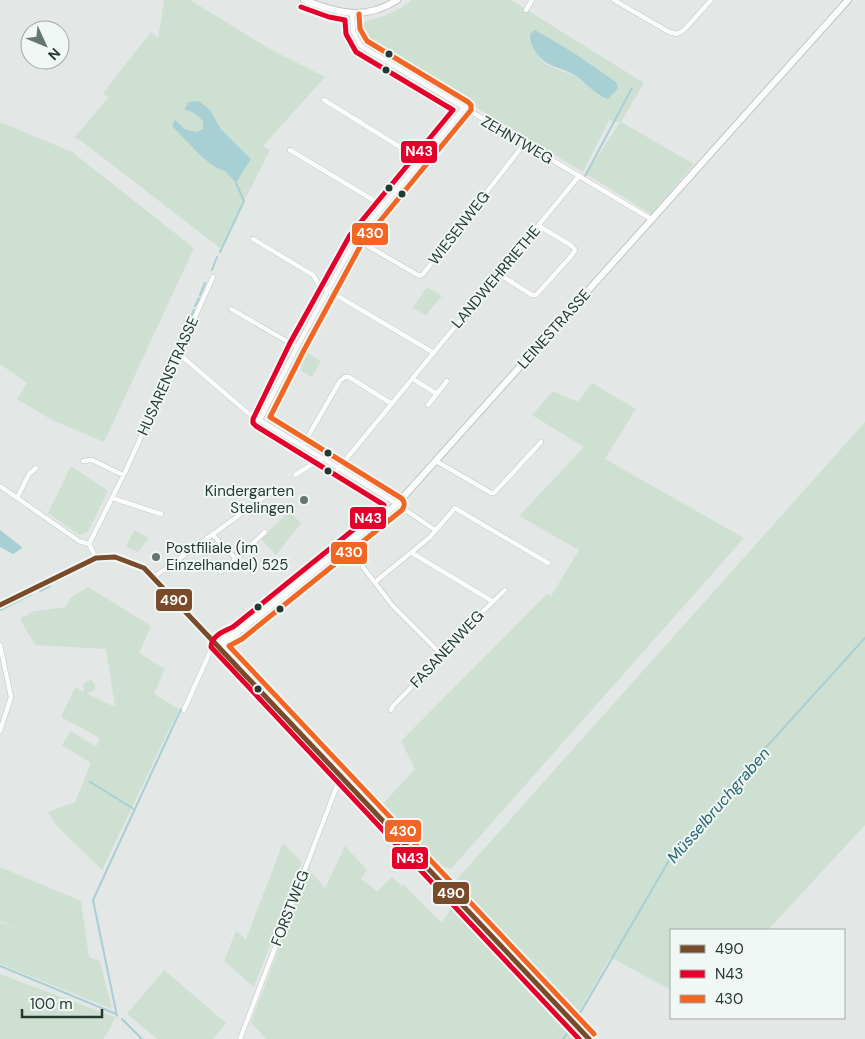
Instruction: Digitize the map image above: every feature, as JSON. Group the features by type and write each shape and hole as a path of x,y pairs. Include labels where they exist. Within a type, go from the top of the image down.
{"street":[{"path":"304,0 337,12 352,14 379,9 397,0"},
{"path":"526,10 532,0"},
{"path":"614,0 674,34 684,30 710,0"},
{"name":"LEINESTRASSE","path":"220,648 225,639 237,633 397,504 848,0"},
{"name":"ZEHNTWEG","path":"352,14 353,31 361,46 651,220"},
{"path":"324,100 421,160"},
{"path":"260,420 297,347 356,239 464,108"},
{"name":"WIESENWEG","path":"356,239 420,276 524,144"},
{"path":"290,150 383,206"},
{"name":"LANDWEHRRIETHE","path":"338,468 579,176"},
{"path":"499,274 532,295 536,295 572,255 574,248 539,226"},
{"path":"253,239 313,275 316,282 328,290 434,352"},
{"name":"HUSARENSTRASSE","path":"90,544 213,277"},
{"path":"231,309 297,347"},
{"path":"178,353 248,412 397,504 435,530"},
{"path":"303,445 340,381 345,376 392,404"},
{"path":"413,379 437,394"},
{"path":"428,405 447,381"},
{"path":"436,461 494,493 541,442"},
{"path":"295,475 322,458"},
{"path":"83,461 92,460 123,475"},
{"path":"17,498 29,474 36,468"},
{"path":"0,486 79,541 90,544 96,558"},
{"path":"154,577 271,492"},
{"path":"112,498 161,514"},
{"path":"375,582 412,553 455,508 548,563"},
{"path":"221,572 265,532"},
{"path":"212,534 236,559"},
{"path":"412,553 492,602"},
{"path":"0,605 96,558 110,557 126,560 144,568 589,1039"},
{"path":"363,567 392,605 440,653"},
{"name":"FASANENWEG","path":"392,710 393,706 439,659 440,653 505,590"},
{"path":"0,646 11,697 0,730"},
{"path":"184,710 210,652 220,648"},
{"name":"FORSTWEG","path":"240,1039 338,783 343,779"}],"green space":[{"path":"164,0 190,0 275,52 325,77 263,146 270,150 220,248 80,140 74,138 108,98 103,93 151,32 158,38","holes":["211,111 220,128 251,159 236,183 226,171 215,167 172,126 175,121 185,129 196,132 203,129 204,121 194,113"]},
{"path":"412,0 511,0 644,83 621,122 694,164 651,214 586,174 620,122 609,120 583,172 364,39 361,25 365,21 390,14","holes":["574,53 616,82 600,96 575,76 547,65 538,56"]},
{"path":"0,122 72,152 194,248 104,442 52,420 17,399 27,383 0,364"},
{"path":"427,287 442,296 426,315 413,308"},
{"path":"301,349 321,361 312,377 300,370 302,367 294,361"},
{"path":"592,383 636,409 605,459 744,538 451,869 441,866 380,807 415,769 401,741 547,594 551,596 579,550 519,516 584,447 532,415 553,391 578,402"},
{"path":"865,422 865,825 769,929 670,929 670,989 610,957 578,1014 479,909 457,879"},
{"path":"71,466 108,491 88,532 79,535 48,513"},
{"path":"289,511 301,523 276,555 261,539"},
{"path":"134,530 149,538 138,552 126,547"},
{"path":"88,587 151,626 139,653 165,669 154,694 179,709 102,870 55,824 48,812 75,802 91,763 62,745 71,731 96,747 100,738 61,717 75,687 84,692 83,686 85,683 87,681 93,682 95,689 88,694 115,707 106,649 35,645 20,619 34,611 66,607 70,598"},
{"path":"283,843 302,862 254,987 224,961 236,931 246,939"},
{"path":"345,846 367,870 361,879 377,891 392,877 402,886 404,885 442,923 454,903 581,1039 266,1039 251,1022 309,869 325,888"},
{"path":"0,867 81,901 89,957 100,961 112,1009 0,964 0,922 23,931 0,921"},
{"path":"164,970 226,1023 213,1039 157,1039 127,1014"},
{"path":"0,974 115,1017 110,1029 103,1039 0,1039"}],"water":[{"path":"535,30 574,53 616,82 618,88 608,99 595,92 576,76 543,60 531,42 530,34"},
{"path":"199,101 211,111 220,128 251,159 236,183 225,171 215,167 202,157 172,126 175,120 185,129 196,132 203,129 203,121 194,113 184,109 189,102"},
{"path":"0,530 22,547 21,549 13,554 0,547"}],"waterway":[{"path":"585,176 632,88"},
{"path":"220,252 244,201 236,183"},
{"path":"212,270 217,257"},
{"path":"200,295 205,283"},
{"path":"195,306 199,298"},
{"path":"185,329 194,310"},
{"path":"178,343 183,333"},
{"path":"162,378 175,350"},
{"path":"154,394 160,382"},
{"path":"40,591 50,586"},
{"path":"0,610 32,594"},
{"name":"Müsselbruchgraben","path":"579,1015 671,857 730,787 865,638"},
{"path":"117,1016 93,900 181,709"},
{"path":"90,782 134,809"},
{"path":"0,966 116,1014"},
{"path":"122,1019 142,1039"},
{"name":"Müsselbruchgraben","path":"563,1039 570,1030"}],"transit line":[{"name":"N43","path":"301,7 329,17 345,20 346,34 356,52 453,110 350,235 290,343 253,419 253,423 256,426 384,505 233,627 219,634 213,640 211,647 579,1039"},
{"name":"430","path":"359,14 360,29 367,41 468,102 471,105 471,110 362,243 270,417 401,498 404,505 402,510 242,639 229,646 594,1034"},
{"name":"490","path":"0,605 96,558 115,557 144,568 589,1039"}],"place":[{"name":"Kindergarten Stelingen","path":"304,500"},
{"name":"Postfiliale (im Einzelhandel) 525","path":"156,557"}]}
